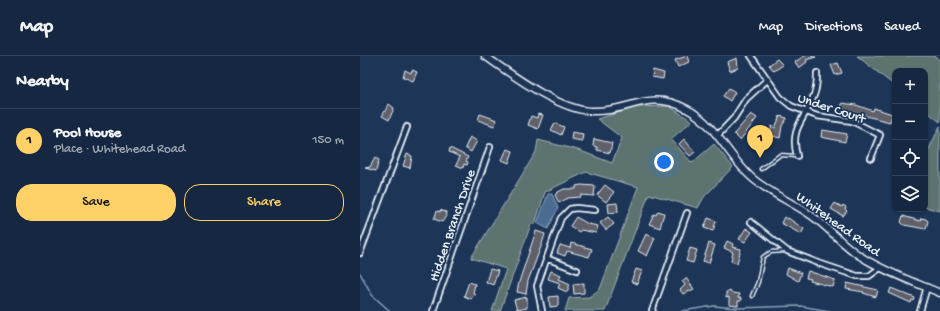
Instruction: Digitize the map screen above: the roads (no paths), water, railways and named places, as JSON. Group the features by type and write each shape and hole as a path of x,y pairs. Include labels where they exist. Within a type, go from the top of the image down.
{"street":[{"name":"Whitehead Road","path":"485,56 533,87 568,106 585,111 602,111 652,100 664,100 688,110 718,135 742,168 751,177 817,219 848,247 880,268 940,293"},
{"name":"Under Court","path":"751,56 780,97 791,106 817,116 852,121 880,134 871,158"},
{"path":"796,156 794,137 814,95 817,74"},
{"path":"718,135 734,118 746,99 767,80"},
{"path":"360,253 407,127"},
{"name":"Hidden Branch Drive","path":"433,311 490,147"},
{"path":"542,311 537,286 561,218 570,209 576,208 595,210"},
{"path":"652,311 687,213"},
{"path":"751,222 787,251 857,276 869,276 880,268"},
{"path":"546,258 577,270"},
{"path":"920,311 927,287"}],"lane":[{"path":"761,169 780,155 796,156"},
{"path":"752,296 758,282 763,257 771,252 787,251"}],"water":[{"path":"548,194 552,194 558,208 548,229 537,223"}],"waterway":[{"path":"360,273 372,295 390,311"},
{"path":"682,311 714,306 736,308 800,306 830,311"}],"place":[{"name":"Pool House","path":"760,158"}]}
